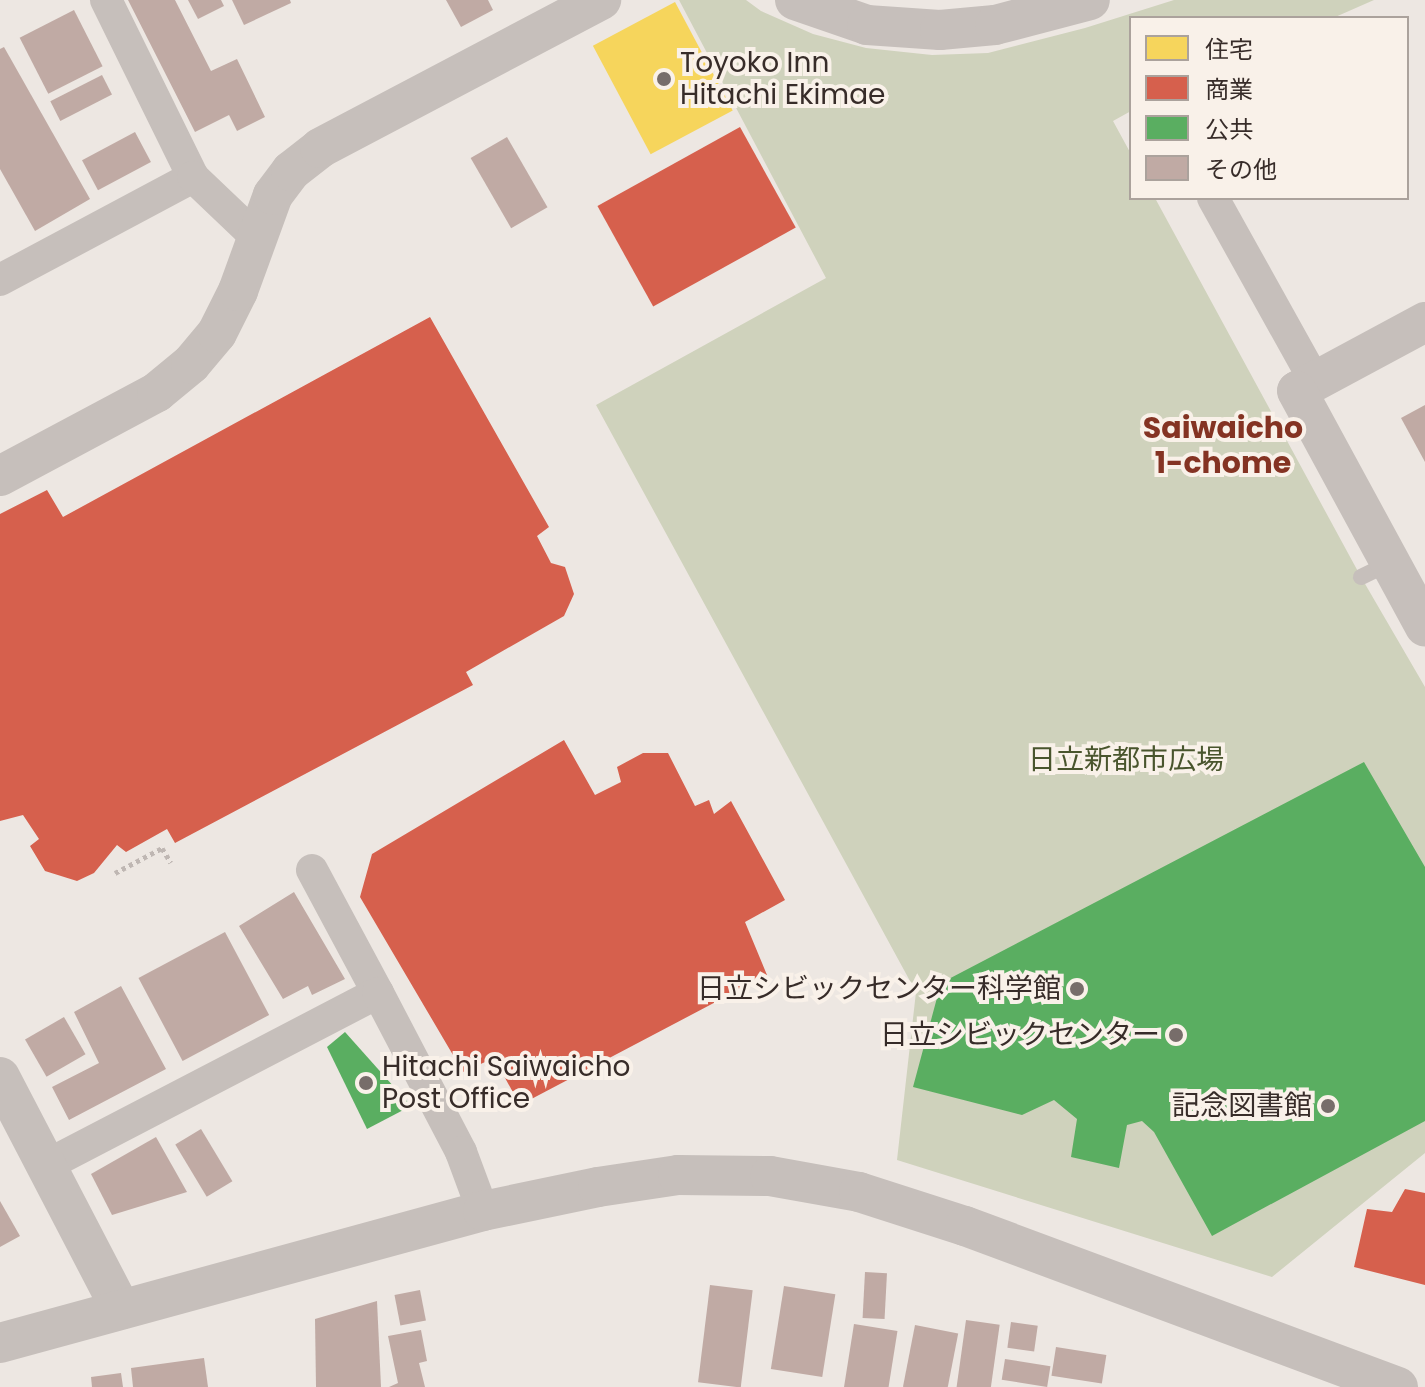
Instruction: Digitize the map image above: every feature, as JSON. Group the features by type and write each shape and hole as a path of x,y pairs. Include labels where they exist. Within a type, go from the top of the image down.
{"street":[{"path":"106,0 193,177 257,238"},
{"path":"0,476 157,392 191,364 217,333 238,291 273,195 291,171 320,148 601,0"},
{"path":"795,0 867,25 940,30 995,25 1090,0"},
{"path":"0,280 193,177"},
{"path":"1214,200 1315,381"},
{"path":"1425,322 1297,391 1376,570 1425,627"},
{"path":"312,870 461,1152 483,1211"},
{"path":"47,1165 378,993"},
{"path":"0,1077 121,1309"},
{"path":"0,1343 483,1211 598,1187 678,1175 770,1176 859,1192 965,1226 1398,1387"}],"path":[{"path":"115,873 162,848 171,863"}],"green space":[{"name":"日立新都市広場","path":"679,0 746,0 761,11 813,34 866,48 932,55 988,53 1085,28 1174,0 1374,0 1338,16 1129,16 1129,112 1113,121 1129,150 1129,200 1156,200 1361,577 1425,687 1425,1153 1272,1277 897,1160 916,992 596,405 826,278"}],"building: 住宅":[{"name":"Toyoko Inn Hitachi Ekimae","path":"675,2 733,111 651,154 593,46"}],"building: 商業":[{"path":"740,127 796,228 653,307 597,206"},
{"path":"430,317 549,527 537,536 551,563 565,567 574,594 564,616 466,672 473,685 175,843 167,829 126,852 117,845 94,873 77,881 45,871 30,846 39,839 23,815 0,821 0,514 47,490 63,517"},
{"path":"564,740 595,795 621,782 617,767 643,753 668,753 695,806 709,800 714,814 731,801 785,900 745,922 767,975 520,1105 494,1058 463,1072 360,897 372,854"},
{"path":"1405,1189 1425,1193 1425,1285 1354,1267 1367,1209 1392,1212"}],"building: 公共":[{"name":"日立シビックセンター","path":"1364,762 1425,867 1425,1121 1212,1236 1154,1132 1142,1121 1127,1125 1119,1168 1071,1157 1077,1119 1054,1100 1022,1115 913,1087 941,983"},
{"path":"345,1032 411,1106 367,1129 327,1047"}],"building: その他":[{"path":"128,0 175,0 211,71 237,59 265,117 237,131 229,115 195,132"},
{"path":"188,0 221,0 224,6 198,19"},
{"path":"232,0 290,0 291,3 244,25"},
{"path":"446,0 488,0 493,10 461,27"},
{"path":"74,10 103,66 48,94 20,38"},
{"path":"4,47 90,199 35,231 0,169 0,49"},
{"path":"102,75 112,95 60,121 50,101"},
{"path":"135,132 151,162 98,190 82,160"},
{"path":"507,137 548,207 511,228 471,158"},
{"path":"1425,405 1425,462 1401,418"},
{"path":"294,892 345,979 312,995 308,986 283,999 239,926"},
{"path":"225,932 269,1015 183,1061 138,978"},
{"path":"121,986 166,1069 69,1120 52,1087 99,1063 74,1012"},
{"path":"64,1017 86,1054 47,1077 25,1040"},
{"path":"201,1129 232,1181 207,1197 175,1144"},
{"path":"156,1137 187,1192 112,1215 91,1174"},
{"path":"0,1201 20,1236 0,1247"},
{"path":"865,1272 887,1273 885,1319 863,1318"},
{"path":"710,1285 753,1290 741,1387 698,1382"},
{"path":"784,1286 835,1294 822,1377 771,1369"},
{"path":"420,1290 426,1320 400,1325 394,1295"},
{"path":"377,1301 381,1387 316,1387 315,1319"},
{"path":"966,1320 1000,1325 991,1387 957,1387"},
{"path":"1011,1322 1038,1326 1034,1352 1007,1348"},
{"path":"854,1324 897,1331 889,1387 844,1387"},
{"path":"915,1325 958,1333 948,1387 903,1387"},
{"path":"421,1330 427,1361 419,1363 425,1387 389,1387 398,1383 388,1336"},
{"path":"1056,1347 1106,1355 1102,1384 1051,1376"},
{"path":"204,1358 208,1387 133,1387 131,1368"},
{"path":"1005,1359 1050,1366 1047,1387 1002,1380"},
{"path":"121,1373 123,1387 92,1387 91,1377"}],"place":[{"name":"Toyoko Inn Hitachi Ekimae","path":"664,79"},
{"name":"日立シビックセンター科学館","path":"1077,989"},
{"name":"日立シビックセンター","path":"1176,1035"},
{"name":"Hitachi Saiwaicho Post Office","path":"366,1083"},
{"name":"記念図書館","path":"1328,1106"}],"district":[{"name":"Saiwaicho 1-chome","path":"1223,445"}]}
